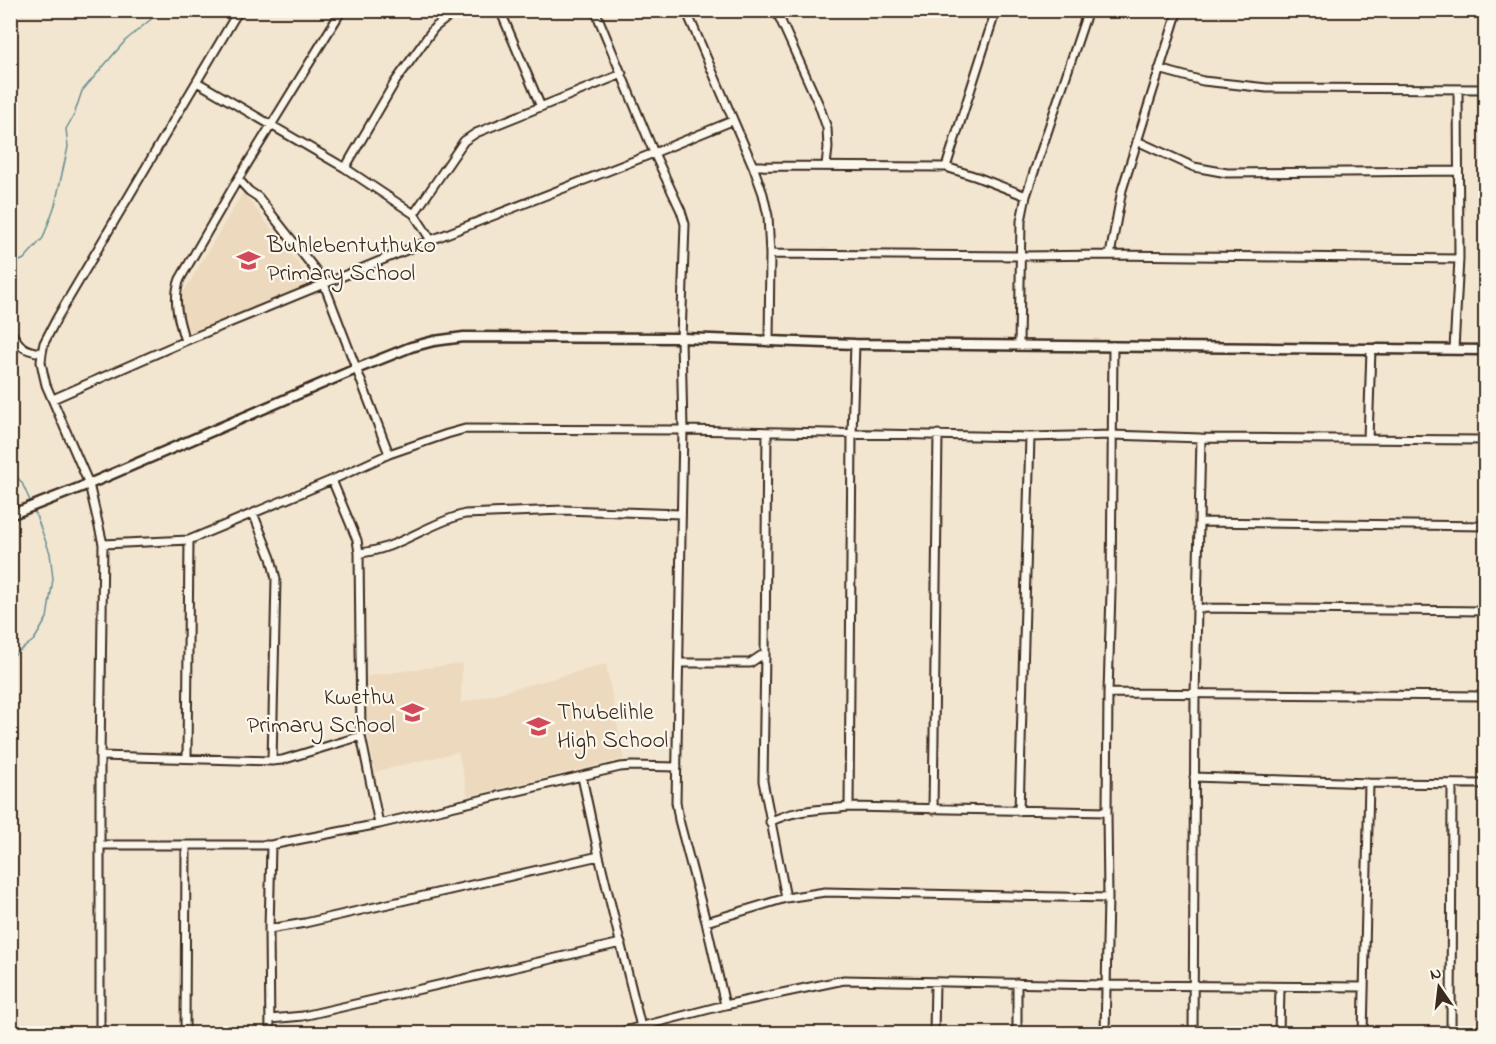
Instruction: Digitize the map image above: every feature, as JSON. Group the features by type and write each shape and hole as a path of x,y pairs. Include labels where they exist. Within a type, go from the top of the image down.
{"street":[{"path":"100,1034 100,756 104,544 89,484 43,372 42,353 44,343 57,318 238,10"},
{"path":"185,341 177,306 177,288 180,279 271,124 342,10"},
{"path":"345,168 395,82 434,28 460,10"},
{"path":"500,10 541,107"},
{"path":"596,10 685,224 681,338 683,430 677,813 725,1005"},
{"path":"776,10 827,128 826,165"},
{"path":"946,168 996,10"},
{"path":"1019,345 1021,221 1026,196 1088,10"},
{"path":"1110,255 1122,190 1178,10"},
{"path":"688,11 764,194 770,254 769,342"},
{"path":"1159,69 1203,81 1267,88 1485,89"},
{"path":"414,214 456,153 476,133 622,74"},
{"path":"197,82 345,168 414,214 431,240"},
{"path":"1454,349 1459,259 1458,89"},
{"path":"53,399 185,341 431,240 732,121"},
{"path":"1137,141 1194,167 1213,171 1251,173 1458,171"},
{"path":"753,166 946,168 1026,196"},
{"path":"238,179 258,197 324,284 389,454"},
{"path":"770,254 1459,259"},
{"path":"10,330 20,346 28,351 42,353"},
{"path":"10,516 411,347 464,337 681,338 855,344 1485,350"},
{"path":"849,807 852,434 855,344"},
{"path":"1106,1034 1113,346"},
{"path":"1368,439 1371,349"},
{"path":"104,544 189,540 389,454 465,429 1485,440"},
{"path":"767,432 762,763 770,822 786,898"},
{"path":"933,810 938,434"},
{"path":"1019,811 1030,436"},
{"path":"1193,1034 1195,695 1201,438"},
{"path":"332,480 357,540 359,553 361,736 379,824"},
{"path":"359,553 387,547 450,518 465,514 563,510 681,514"},
{"path":"253,513 271,558 276,579 272,761"},
{"path":"1199,522 1485,526"},
{"path":"187,758 189,540"},
{"path":"1197,608 1485,611"},
{"path":"679,663 750,663 765,653"},
{"path":"1108,693 1485,696"},
{"path":"100,756 272,761 361,736"},
{"path":"100,845 271,845 379,824 620,767 676,767"},
{"path":"582,777 640,1027"},
{"path":"1194,777 1485,784"},
{"path":"1363,1034 1369,783"},
{"path":"1451,1034 1452,784"},
{"path":"770,822 794,813 849,807 1107,812"},
{"path":"185,1034 186,845"},
{"path":"270,1034 271,845"},
{"path":"269,929 305,923 599,856"},
{"path":"706,922 786,898 825,892 1108,898"},
{"path":"270,1019 303,1016 621,942"},
{"path":"612,1034 725,1005 837,980 1364,987"},
{"path":"934,1034 935,982"},
{"path":"1017,983 1017,1034"},
{"path":"1279,1034 1280,987"}],"shaded area":[{"name":"Buhlebentuthuko Primary School","path":"243,192 311,280 311,285 196,333 188,330 179,307 180,298"},
{"name":"Thubelihle High School","path":"462,663 461,703 606,664 624,759 468,796 458,752 375,772 365,720 367,676"}],"waterway":[{"path":"10,266 24,259 43,238 55,205 68,147 66,129 74,115 82,91 126,40 162,10"},
{"path":"10,465 31,503"},
{"path":"10,658 34,640 47,618 53,579 50,553 34,510"}],"place":[{"name":"Buhlebentuthuko Primary School","path":"249,260"},
{"name":"Kwethu Primary School","path":"413,712"},
{"name":"Thubelihle High School","path":"539,727"}]}
